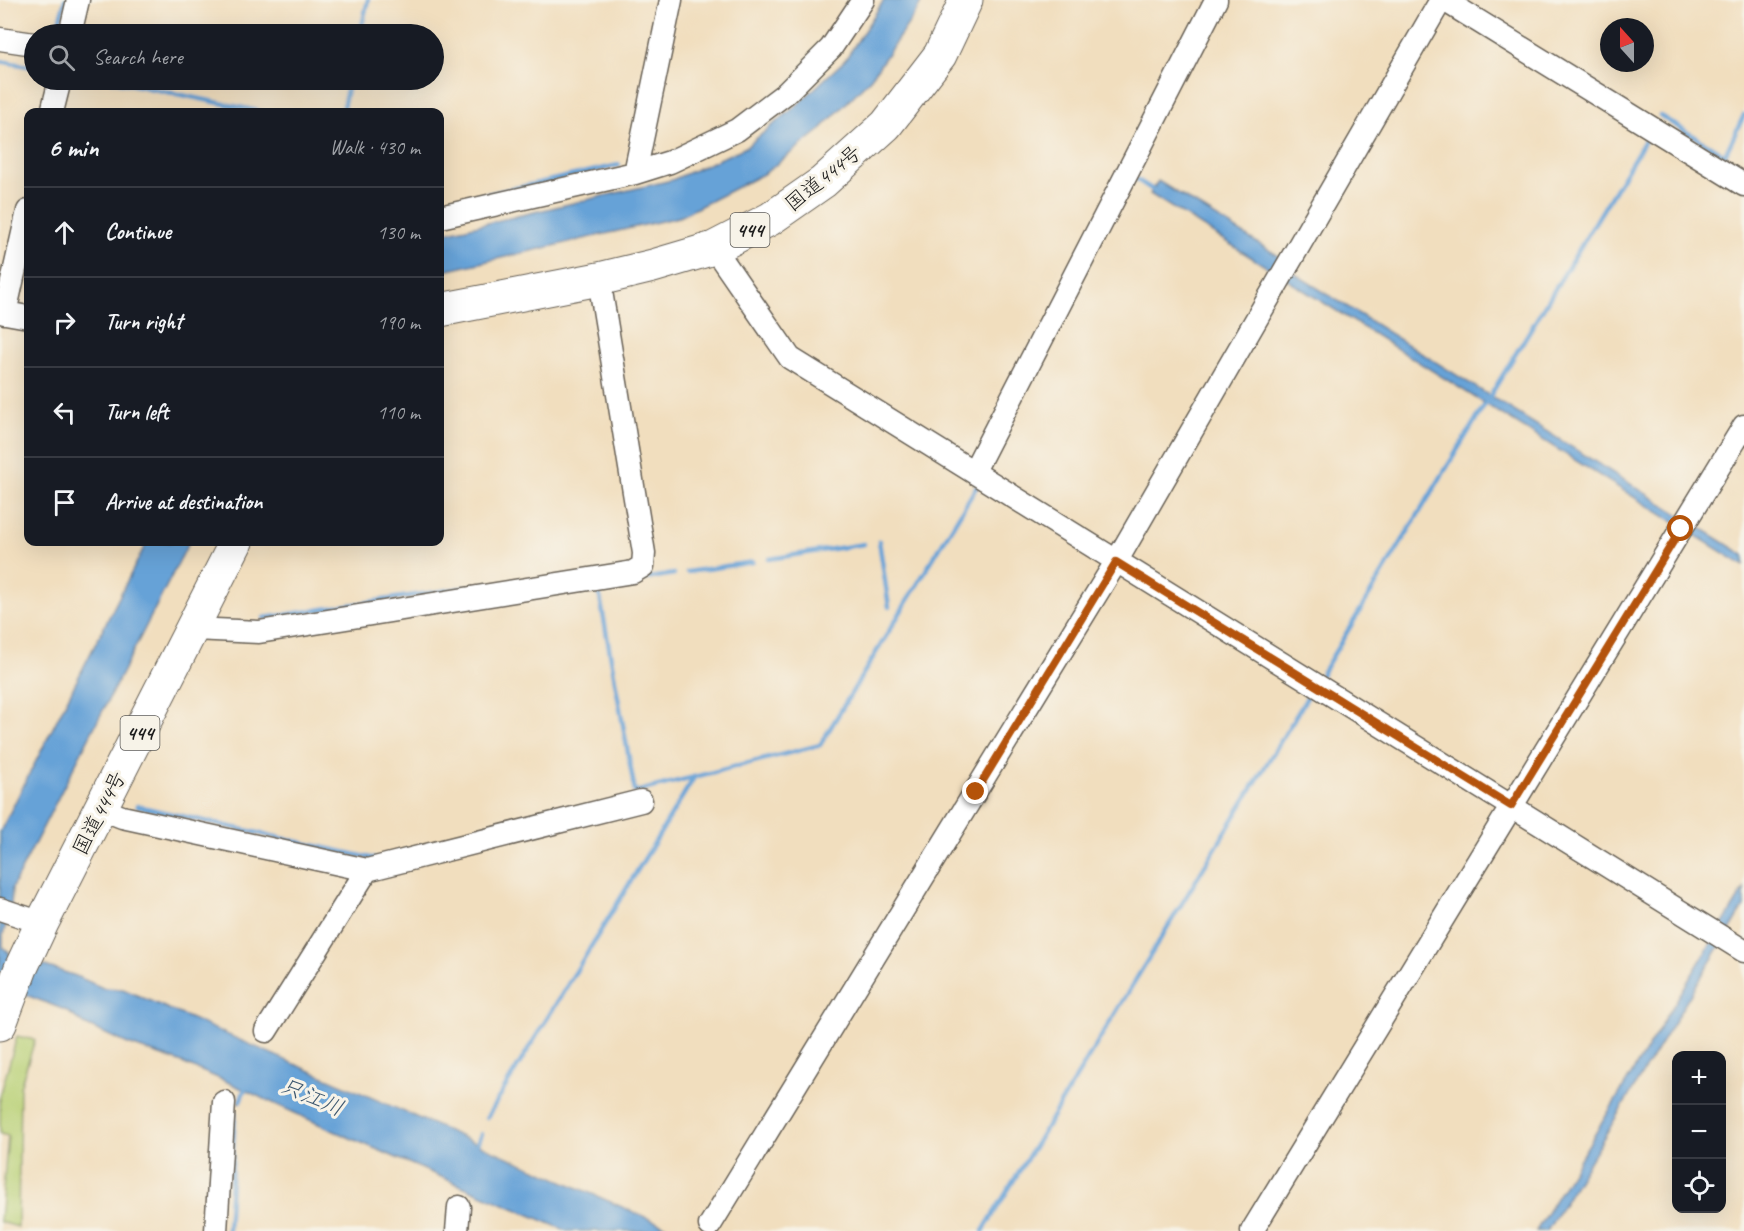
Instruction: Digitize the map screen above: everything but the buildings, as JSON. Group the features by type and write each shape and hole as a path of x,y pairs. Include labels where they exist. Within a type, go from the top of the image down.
{"highway":[{"name":"国道444号","path":"444,309 653,266 714,248 770,219 823,182 886,125 940,55 966,0"},
{"name":"国道444号","path":"0,1024 21,968 19,916 102,809 234,546"}],"street":[{"path":"72,24 78,0"},
{"path":"635,173 671,0"},
{"path":"444,216 635,173 670,162 737,130 786,93 831,48 863,0"},
{"path":"974,471 1216,0"},
{"path":"710,1225 1116,562 1443,0 1744,185"},
{"path":"0,39 24,43"},
{"path":"53,108 58,90"},
{"path":"24,227 2,313 24,316"},
{"path":"714,248 790,358 1728,942"},
{"path":"193,629 259,632 633,572 643,566 644,553 599,279"},
{"path":"1252,1231 1744,426"},
{"path":"102,809 122,817 367,870 641,801"},
{"path":"266,1031 367,870"},
{"path":"216,1231 224,1102"},
{"path":"457,1231 459,1207"}],"green space":[{"path":"17,1036 35,1040 20,1087 18,1227 0,1222 8,1136 0,1134 0,1096"}],"water":[{"path":"884,0 922,0 917,11 871,78 818,132 765,173 679,217 444,271 444,233 672,180 746,147 796,106 845,60"},
{"path":"1158,181 1282,258 1295,274 1744,555 1744,566 1150,194"},
{"name":"只江川","path":"145,546 187,546 12,888 11,907 3,935 3,947 11,955 76,976 103,988 123,989 677,1231 567,1231 334,1131 223,1080 128,1044 84,1024 65,1010 0,985 0,832"},
{"path":"1744,889 1744,907 1547,1231 1536,1231"}],"waterway":[{"path":"59,24 65,0"},
{"path":"362,24 368,0"},
{"path":"0,61 24,65"},
{"path":"158,90 244,108"},
{"path":"343,108 347,90"},
{"path":"1660,116 1725,155 1744,115"},
{"path":"1321,675 1647,137"},
{"path":"444,204 619,165"},
{"path":"1136,179 1156,192"},
{"path":"635,792 820,745 977,486"},
{"path":"879,541 889,607"},
{"path":"769,559 864,544"},
{"path":"687,572 753,562"},
{"path":"638,580 674,574"},
{"path":"264,618 489,584"},
{"path":"600,586 598,586 635,792"},
{"path":"983,1231 1308,696"},
{"path":"487,1117 695,776"},
{"path":"137,806 375,859"},
{"path":"240,1101 247,1084"},
{"path":"228,1231 235,1113"},
{"path":"474,1151 481,1134"}],"route":[{"path":"976,792 1116,562 1511,806 1681,529"}]}
